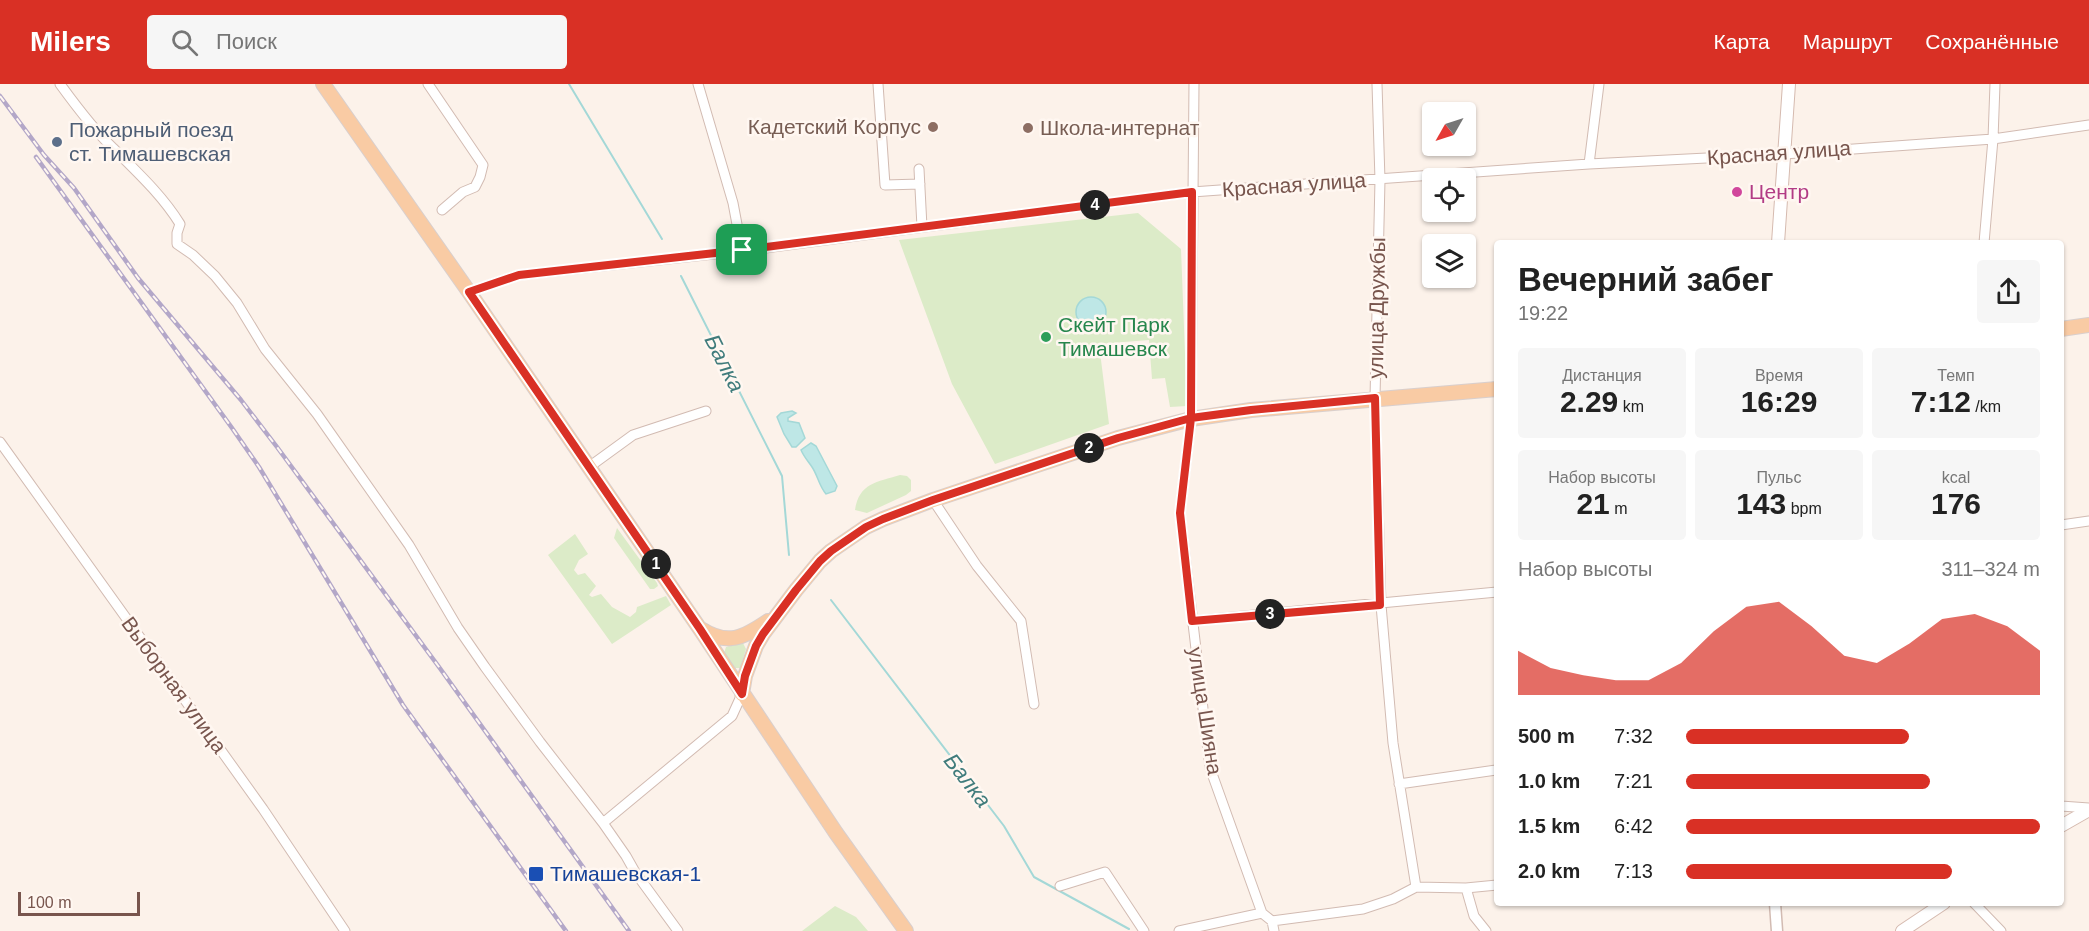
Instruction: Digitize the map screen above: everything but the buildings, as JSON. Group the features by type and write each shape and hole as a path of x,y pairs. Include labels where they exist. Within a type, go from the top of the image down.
{"main road":[{"path":"323,84 469,292 700,629 836,833 906,931"},
{"path":"1779,240 1789,84"},
{"path":"2064,329 2089,326"},
{"path":"742,694 748,664 763,634 820,561 849,538 883,519 1118,438 1191,418 1251,410 1494,388"},
{"path":"700,629 714,637 734,639 751,633 777,615"},
{"path":"2064,824 2089,809"},
{"path":"1902,931 1940,906"}],"street":[{"path":"60,84 95,129 172,212 180,224 177,244 200,262 237,303 265,349 317,414 409,545 458,628 485,667 603,823 678,931"},
{"path":"428,84 483,165 475,187 463,192 442,210"},
{"path":"698,84 733,203 742,250"},
{"path":"878,84 885,184 920,184"},
{"name":"улица Шияна","path":"1194,84 1191,418 1180,513 1210,768 1262,913"},
{"name":"улица Дружбы","path":"1377,84 1380,180 1375,398 1380,605 1393,743 1416,887"},
{"path":"1589,164 1599,84"},
{"path":"1984,240 1995,84"},
{"name":"Красная улица","path":"469,292 519,275 742,250 1192,192 1993,139 2089,125"},
{"path":"919,169 922,227"},
{"path":"589,467 633,435 706,411"},
{"name":"Выборная улица","path":"0,442 263,809 345,931"},
{"path":"933,500 977,566 1021,621 1035,704"},
{"path":"2064,525 2089,521"},
{"path":"1192,621 1380,605 1494,592"},
{"path":"603,823 732,716 742,694"},
{"path":"1399,784 1494,770"},
{"path":"2064,806 2089,809"},
{"path":"1060,886 1105,872 1144,931"},
{"path":"1272,921 1363,909 1393,899 1416,887 1466,888 1494,885"},
{"path":"1466,888 1474,916 1486,931"},
{"path":"1775,906 1777,931"},
{"path":"1977,906 2001,931"},
{"path":"1179,931 1262,913 1272,921 1274,931"}],"green space":[{"path":"1138,213 1181,249 1187,406 1170,407 1165,378 1152,379 1149,340 1099,344 1109,424 995,464 952,384 899,240"},
{"path":"900,475 907,476 911,480 911,491 906,495 867,513 855,510 860,494 870,485"},
{"path":"617,528 657,583 658,586 654,589 650,589 614,538"},
{"path":"575,534 588,554 579,560 574,570 578,575 585,573 596,586 589,595 592,597 601,594 612,607 630,617 636,612 637,607 666,596 671,605 612,644 548,555"},
{"path":"743,643 746,649 740,668 735,668 724,653 726,647"},
{"path":"835,906 856,917 868,931 802,931"}],"water":[{"path":"1091,297 1102,301 1106,312 1102,323 1091,327 1080,323 1076,312 1080,301"},
{"path":"792,411 796,413 788,418 788,421 799,423 805,438 796,447 792,447 777,417 781,413"},
{"path":"811,443 816,446 837,486 835,491 826,494 801,450"}],"waterway":[{"name":"Балка","path":"569,84 662,239"},
{"name":"Балка","path":"681,276 782,476 789,555"},
{"name":"Балка","path":"831,600 1004,826 1034,877 1129,929"}],"railway":[{"path":"0,96 44,155 74,188 138,278 241,400 277,447 629,931"},
{"path":"36,157 259,467 403,705 566,931"}],"place":[{"name":"Кадетский Корпус","path":"933,127"},
{"name":"Школа-интернат","path":"1028,128"},
{"name":"Пожарный поезд ст. Тимашевская","path":"57,142"},
{"name":"Центр","path":"1737,192"},
{"name":"Скейт Парк Тимашевск","path":"1046,337"},
{"name":"Тимашевская-1","path":"536,874"}],"route":[{"path":"742,250 519,275 469,292 742,694 748,664 763,634 777,615 820,561 866,527 933,500 998,478 1118,438 1191,418 1375,398 1380,605 1192,621 1180,513 1191,418 1192,192 742,250"}]}
